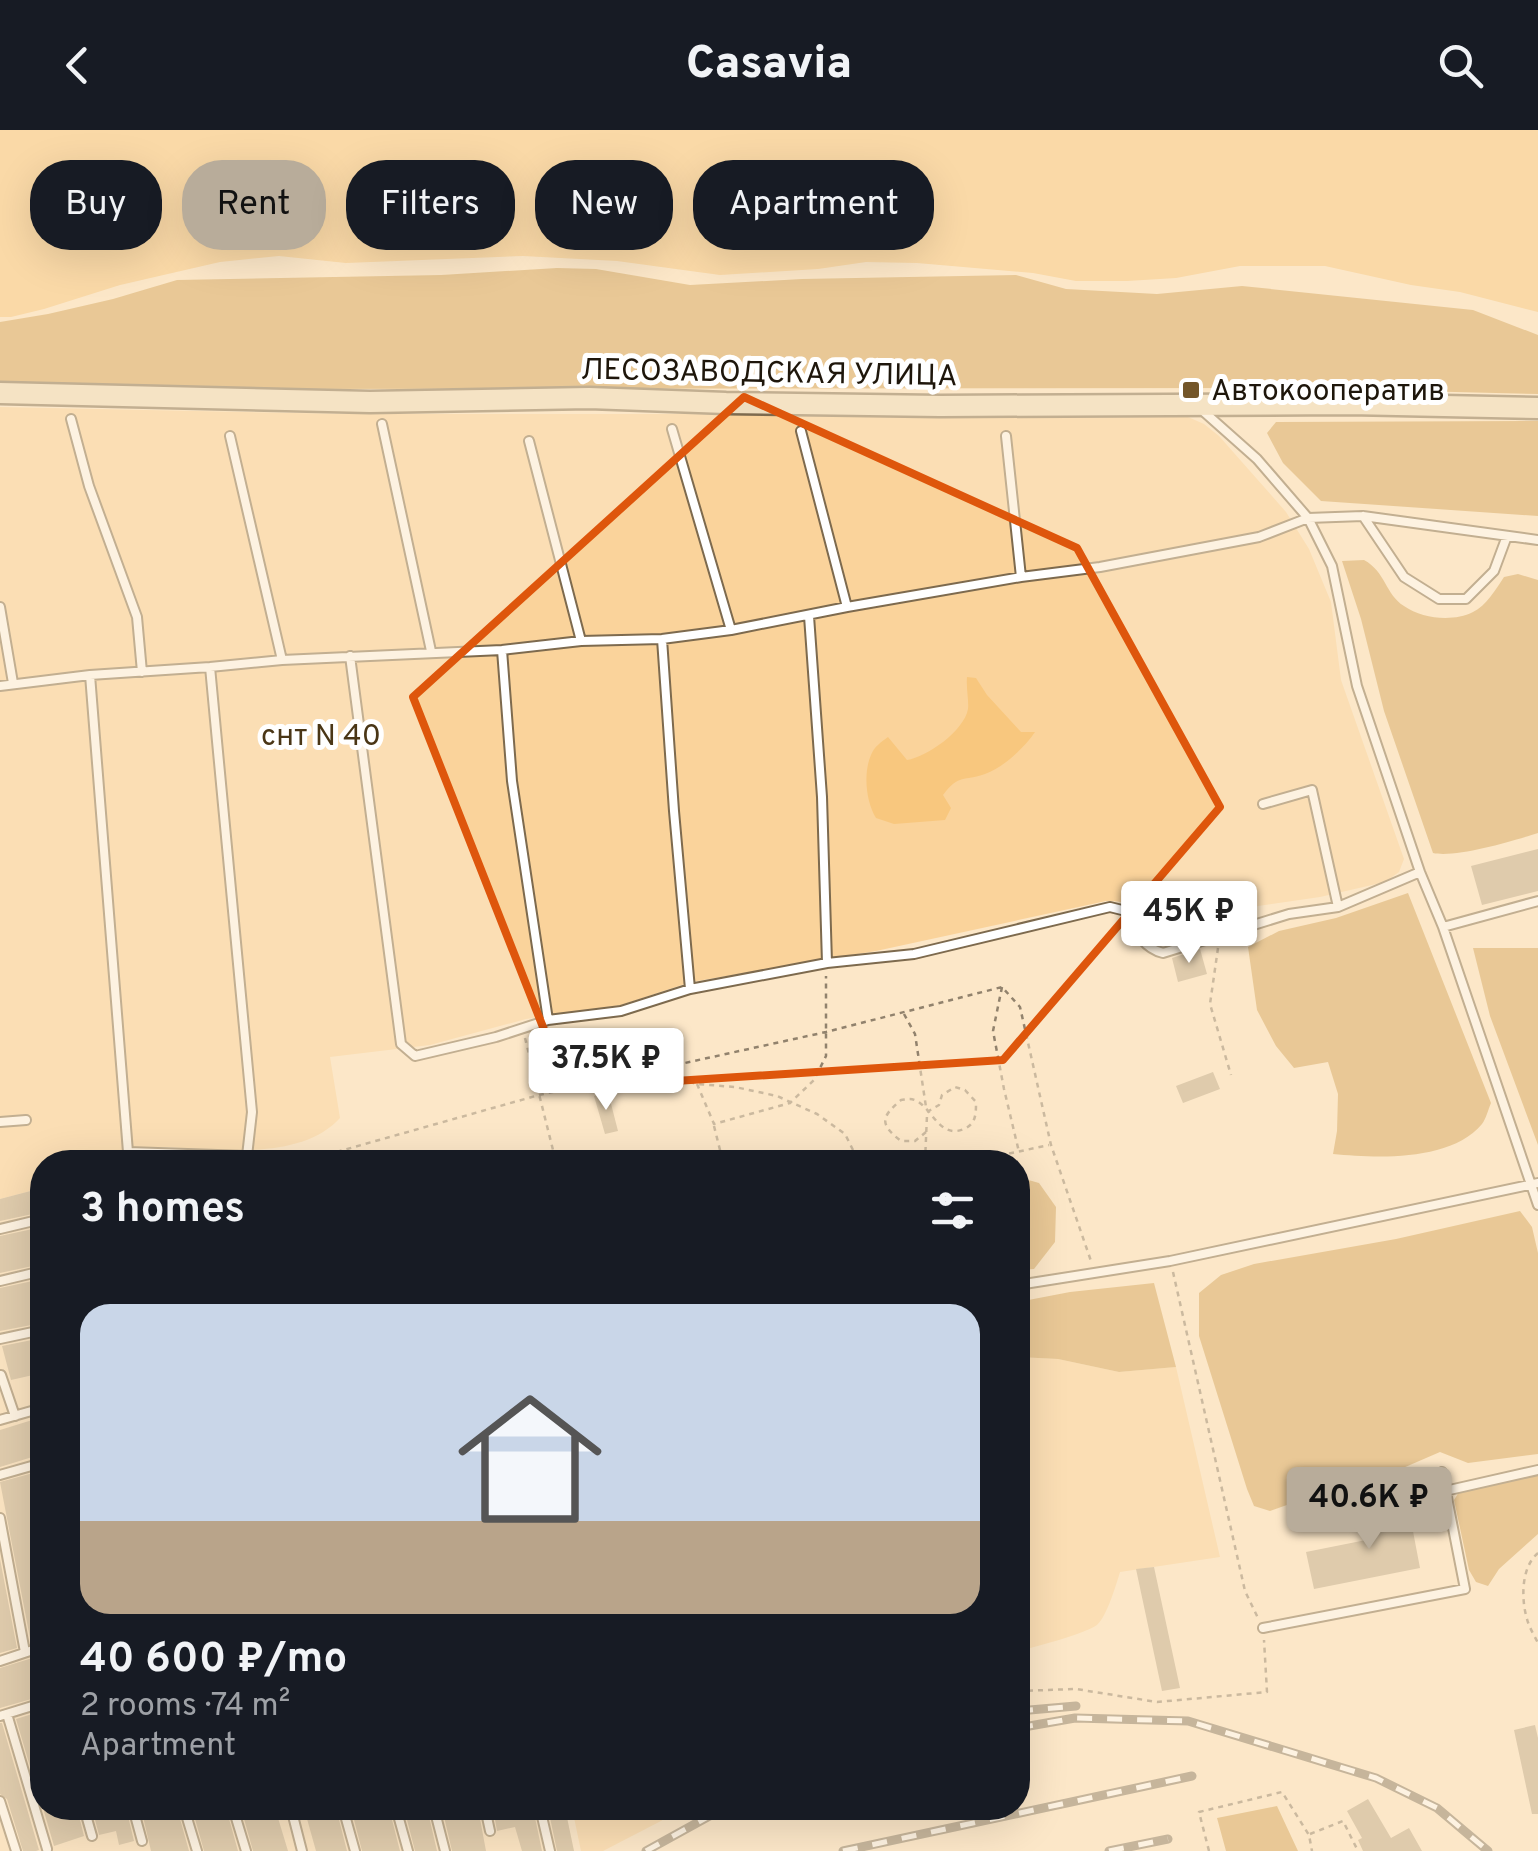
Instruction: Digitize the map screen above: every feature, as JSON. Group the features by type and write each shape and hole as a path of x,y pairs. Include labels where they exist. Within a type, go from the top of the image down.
{"street":[{"name":"ЛЕСОЗАВОДСКАЯ УЛИЦА","path":"0,393 370,402 589,398 940,406 1350,404 1538,408"}],"lane":[{"path":"1196,404 1257,458 1308,518 1332,566 1357,686 1420,872 1535,1184 1538,1205"},
{"path":"71,419 89,486 138,616 142,672"},
{"path":"382,424 431,652"},
{"path":"672,429 731,630"},
{"path":"800,431 847,607"},
{"path":"230,436 282,660"},
{"path":"1006,436 1021,577"},
{"path":"530,441 581,641"},
{"path":"1363,516 1404,578 1439,599 1466,598 1494,571 1506,536"},
{"path":"0,686 282,660 662,639 1100,567 1259,537 1308,518 1363,516 1538,540"},
{"path":"0,607 13,683"},
{"path":"808,616 822,797 826,963"},
{"path":"662,639 690,989"},
{"path":"502,650 512,781 548,1020"},
{"path":"350,656 400,1044 414,1056 548,1020 622,1011 690,989 826,963 914,954 1110,907 1126,911 1151,950 1163,953 1290,914 1338,907 1420,872"},
{"path":"210,667 252,1112 248,1150"},
{"path":"90,675 128,1150"},
{"path":"1262,804 1312,790 1338,907"},
{"path":"1443,927 1538,901"},
{"path":"0,1122 26,1120"},
{"path":"1030,1283 1170,1260 1535,1184"},
{"path":"0,1229 30,1222"},
{"path":"0,1281 30,1274"},
{"path":"0,1340 30,1333"},
{"path":"0,1372 15,1416"},
{"path":"0,1420 30,1412"},
{"path":"0,1475 30,1466"},
{"path":"1444,1491 1538,1470"},
{"path":"1263,1628 1465,1588 1442,1472"},
{"path":"0,1518 26,1652"},
{"path":"0,1661 30,1651"},
{"path":"30,1707 4,1715 30,1797"},
{"path":"0,1801 16,1851"},
{"path":"37,1820 46,1848"},
{"path":"87,1820 92,1836"},
{"path":"136,1820 142,1841"},
{"path":"188,1820 197,1851"},
{"path":"237,1820 246,1851"},
{"path":"294,1820 302,1851"},
{"path":"347,1820 356,1851"},
{"path":"399,1820 408,1851"},
{"path":"437,1820 444,1851"},
{"path":"487,1820 490,1831"},
{"path":"543,1820 550,1851"}],"path":[{"path":"1220,936 1210,1004 1231,1075"},
{"path":"714,1124 790,1103 814,1080 826,1056 826,963"},
{"path":"347,1150 539,1095 826,1032 1002,987"},
{"path":"1002,987 1020,1007 1051,1145 1095,1272"},
{"path":"1002,987 993,1031 1019,1150"},
{"path":"903,1012 915,1034 927,1112 925,1150"},
{"path":"522,1029 555,1150"},
{"path":"650,1071 696,1084 778,1096 817,1114 845,1134 853,1150"},
{"path":"696,1084 714,1124 720,1150"},
{"path":"926,1132 915,1141 901,1142 885,1126 885,1117 901,1100 915,1100 922,1104 927,1112 939,1124 956,1131 967,1128 975,1119 976,1102 965,1090 955,1087 942,1094 939,1105 927,1112"},
{"path":"1028,1150 1051,1145"},
{"path":"1030,1691 1076,1689 1157,1702 1267,1692 1263,1628 1245,1591 1170,1260"},
{"path":"1538,1553 1530,1559 1524,1584 1526,1618 1538,1643"},
{"path":"1209,1851 1199,1812 1282,1792 1309,1835 1312,1851"},
{"path":"1309,1835 1343,1821 1358,1851"}],"highlighted area":[{"path":"744,397 1077,548 1220,807 1003,1060 567,1088 413,697"}],"shaded area":[{"path":"0,130 1538,130 1538,312 1460,292 1325,266 1240,266 1176,278 1076,281 1033,273 917,263 866,262 720,275 617,261 523,256 346,263 279,256 220,262 0,317"},
{"path":"596,269 690,285 1016,275 1066,289 1157,294 1242,286 1473,310 1538,335 1538,394 1292,388 147,389 0,381 0,322 113,299 177,280 441,275"},
{"path":"1538,421 1538,516 1321,501 1283,463 1267,433 1276,422"},
{"path":"1364,560 1404,606 1438,618 1478,609 1504,577 1518,574 1538,580 1538,833 1470,851 1433,853 1384,711 1342,561"},
{"path":"967,677 976,678 1021,732 1035,732 999,767 949,788 943,795 951,808 945,820 894,824 876,818 866,779 874,750 888,737 907,760 944,742 965,717"},
{"path":"1408,893 1491,1103 1482,1124 1451,1145 1412,1155 1333,1154 1338,1094 1328,1062 1294,1068 1276,1046 1257,1010 1248,947 1279,931 1336,918"},
{"path":"1473,948 1538,948 1538,1145 1490,1016"},
{"path":"1030,1180 1039,1183 1056,1207 1055,1242 1030,1269"},
{"path":"30,1191 30,1820 568,1820 574,1851 0,1851 0,1199"},
{"path":"1520,1211 1532,1227 1538,1253 1538,1454 1468,1463 1440,1452 1270,1511 1254,1506 1199,1336 1199,1293 1221,1275 1254,1264 1396,1239"},
{"path":"1154,1283 1176,1367 1119,1372 1058,1359 1030,1358 1030,1300"},
{"path":"1538,1475 1538,1534 1499,1569 1488,1586 1476,1582 1469,1570 1454,1500 1459,1492"},
{"path":"1277,1806 1298,1851 1226,1851 1217,1818"}],"green space":[{"name":"снт N 40","path":"0,407 346,414 1188,417 1219,436 1286,512 1309,549 1331,602 1341,680 1404,859 1399,872 1385,882 1258,906 1172,943 1157,944 1133,908 1106,901 876,951 691,982 621,1005 526,1019 430,1045 330,1057 340,1118 303,1141 256,1150 30,1150 30,1191 0,1199"},
{"path":"1030,1358 1058,1359 1119,1372 1176,1367 1220,1557 1120,1572 1101,1621 1071,1636 1030,1648"},
{"path":"575,1820 662,1820 603,1851 581,1851"}],"building":[{"path":"1538,849 1538,891 1482,905 1471,866"},
{"path":"1200,949 1207,974 1178,982 1172,958"},
{"path":"1213,1072 1220,1089 1183,1103 1176,1086"},
{"path":"608,1092 618,1131 605,1134 594,1096"},
{"path":"30,1191 30,1215 0,1221 0,1199"},
{"path":"30,1230 30,1267 0,1273 0,1236"},
{"path":"30,1282 30,1325 0,1331 0,1288"},
{"path":"30,1340 30,1376 11,1380 2,1346"},
{"path":"30,1421 30,1458 0,1467 0,1430"},
{"path":"30,1474 30,1638 0,1482"},
{"path":"1408,1505 1420,1568 1314,1589 1306,1552 1376,1538 1371,1512"},
{"path":"0,1559 17,1648 0,1653"},
{"path":"1154,1567 1180,1688 1162,1691 1136,1569"},
{"path":"30,1659 30,1699 0,1708 0,1668"},
{"path":"30,1715 30,1766 16,1719"},
{"path":"2,1723 39,1850 23,1851 7,1799 0,1794"},
{"path":"1535,1725 1538,1814 1532,1814 1514,1730"},
{"path":"1368,1799 1391,1838 1409,1828 1422,1851 1363,1851 1358,1840 1362,1838 1347,1811"},
{"path":"46,1820 80,1820 84,1836 54,1846"},
{"path":"95,1820 129,1820 134,1841 119,1845 116,1831 99,1835"},
{"path":"144,1820 180,1820 189,1851 151,1851"},
{"path":"195,1820 229,1820 238,1851 204,1851"},
{"path":"244,1820 279,1820 288,1851 253,1851"},
{"path":"307,1820 339,1820 347,1851 316,1851"},
{"path":"354,1820 392,1820 400,1851 362,1851"},
{"path":"407,1820 430,1820 437,1851 415,1851"},
{"path":"445,1820 480,1820 486,1851 452,1851"},
{"path":"495,1820 536,1820 542,1851 522,1851 515,1827 497,1831"},
{"path":"551,1820 568,1820 574,1851 557,1851"}],"railway":[{"path":"1030,1710 1076,1706"},
{"path":"1030,1726 1075,1718 1188,1721 1376,1778 1437,1808 1488,1851"},
{"path":"1030,1811 1192,1776"},
{"path":"646,1851 702,1820"},
{"path":"843,1851 987,1820"},
{"path":"1109,1851 1168,1839"}],"place":[{"name":"Автокооператив","path":"1191,390"}]}
